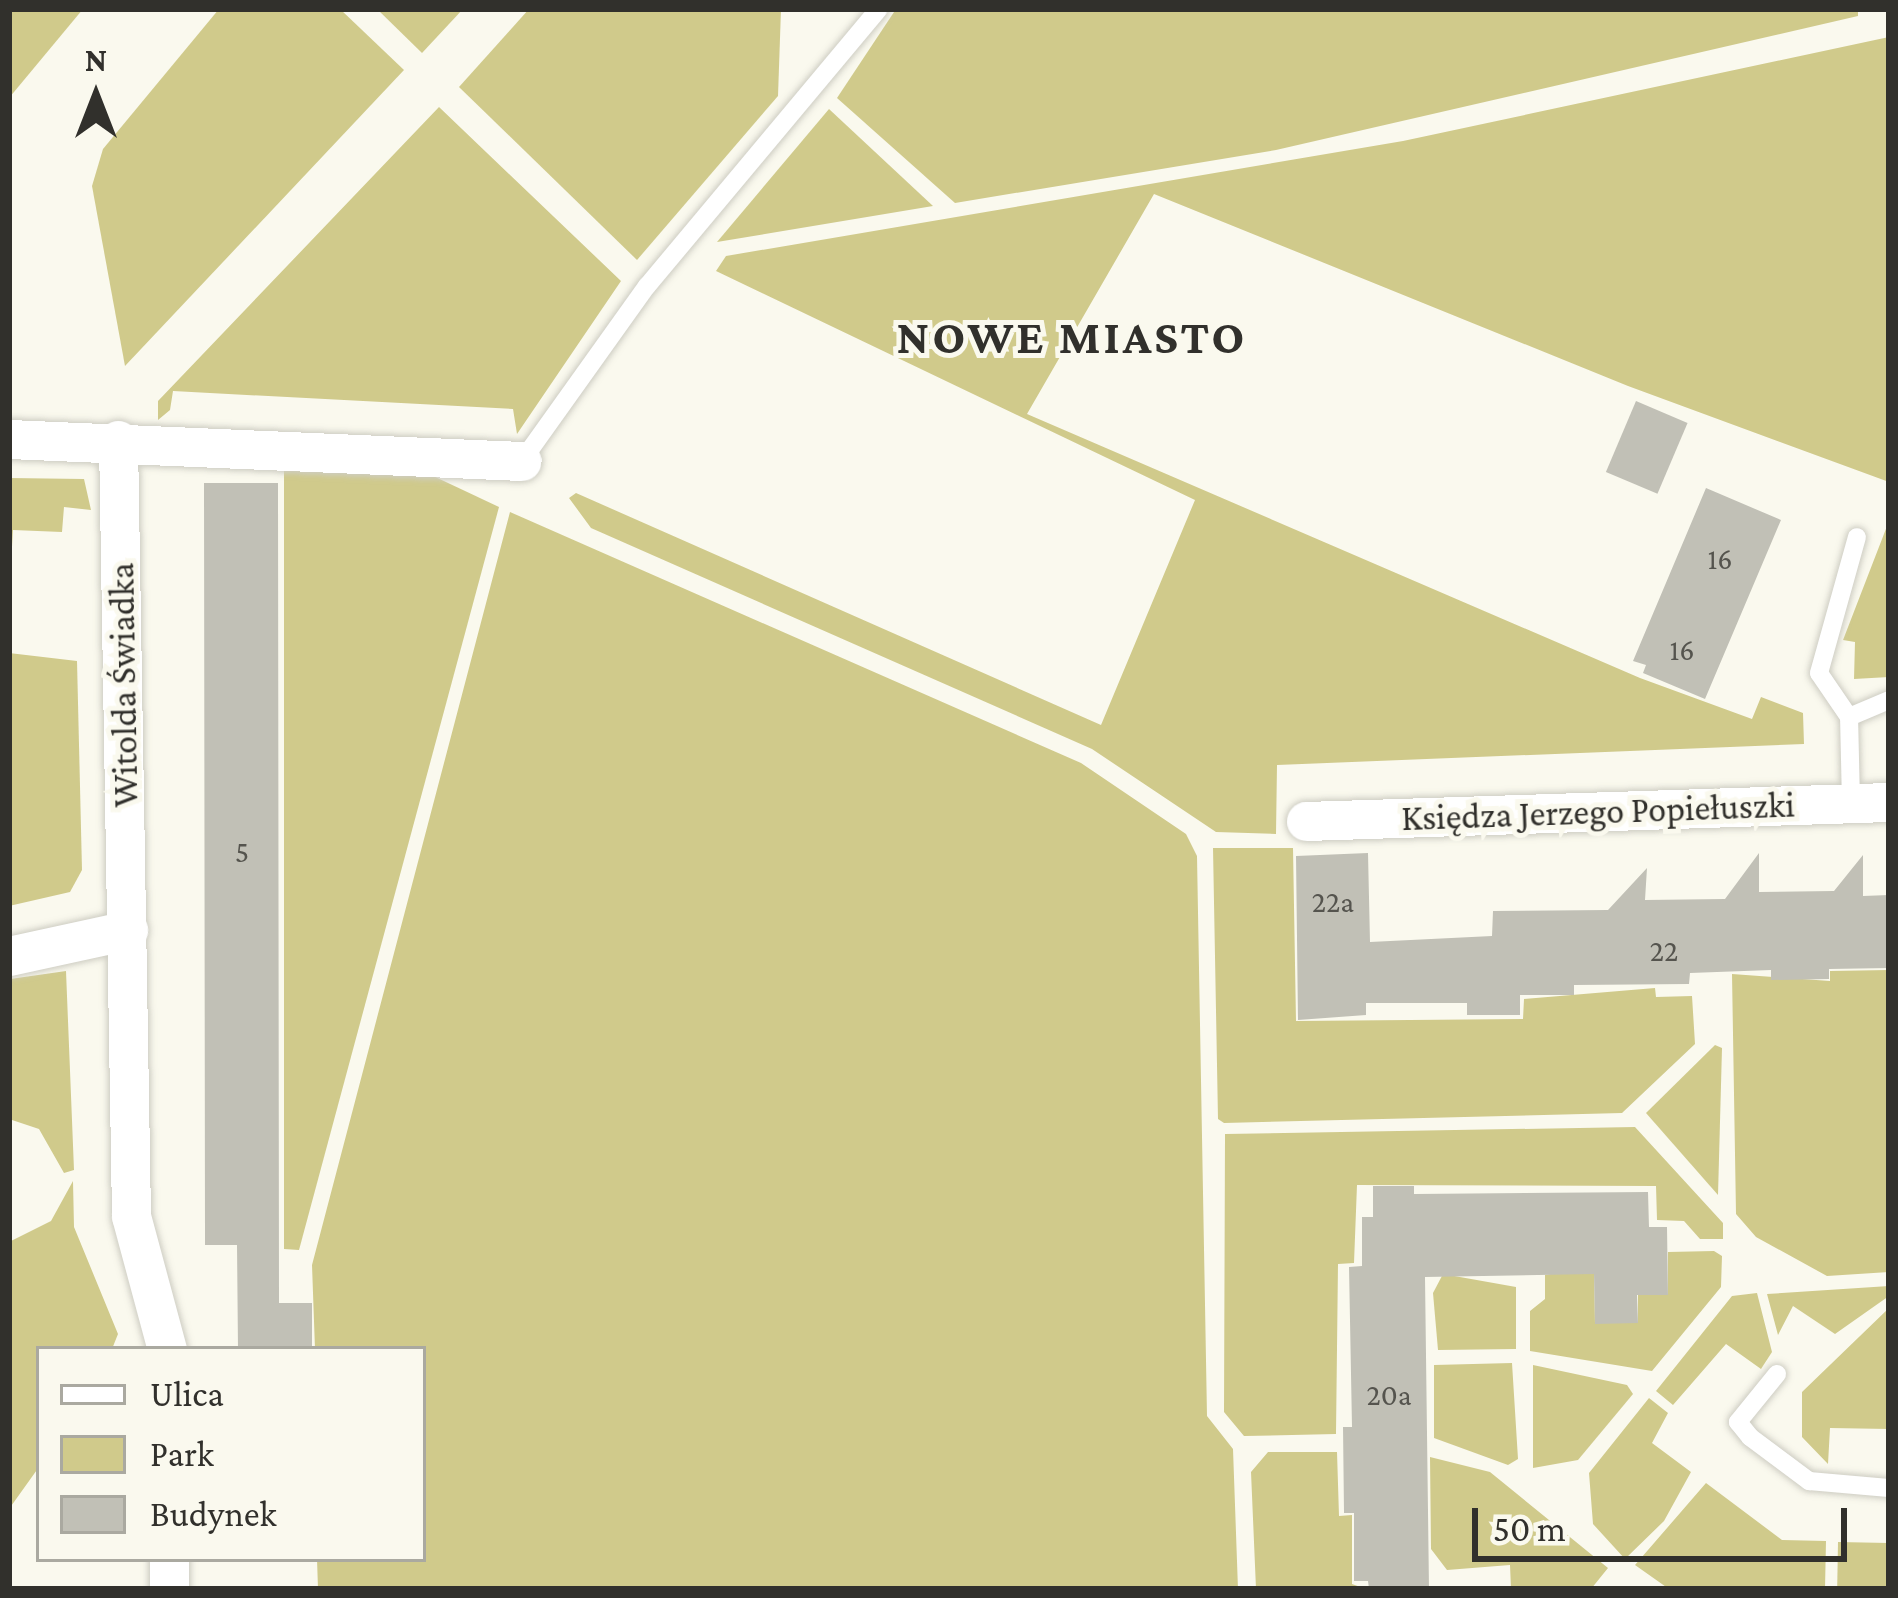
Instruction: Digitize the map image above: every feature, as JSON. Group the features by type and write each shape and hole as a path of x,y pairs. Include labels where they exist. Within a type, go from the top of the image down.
{"street":[{"path":"9,440 118,440 522,460"},
{"name":"Witolda Świadka","path":"118,440 131,1216 166,1346"},
{"name":"Księdza Jerzego Popiełuszki","path":"1306,821 1870,802"},
{"path":"9,956 128,930"}],"lane":[{"path":"522,460 647,286 879,9"},
{"path":"1857,537 1819,673 1850,718 1870,802"},
{"path":"1850,718 1873,701 1889,700"},
{"path":"1777,1374 1738,1422 1750,1436 1810,1481 1889,1488"}],"green space":[{"path":"9,9 83,9 9,98"},
{"path":"219,9 340,9 404,70 125,366 92,186 103,149"},
{"path":"377,9 463,9 422,53"},
{"path":"529,9 781,9 778,96 637,260 459,87"},
{"path":"896,9 1858,9 1858,16 1276,150 955,203 837,98"},
{"path":"1889,37 1889,482 1628,386 1154,194 1027,414 1640,678 1752,719 1761,697 1803,713 1804,744 1277,765 1276,834 1216,832 1092,749 591,528 569,498 576,493 1101,725 1195,500 716,271 726,256 1403,141"},
{"path":"439,107 621,281 517,434 513,409 173,391 170,410 158,420 158,401"},
{"path":"829,109 933,206 717,242"},
{"path":"284,460 412,466 499,507 299,1250 284,1249"},
{"path":"9,478 84,479 91,510 64,507 62,532 13,530 9,598"},
{"path":"510,512 1081,763 1186,834 1197,856 1207,1416 1233,1449 1238,1589 318,1589 317,1562 426,1562 426,1346 315,1346 312,1265"},
{"path":"1889,521 1889,677 1854,679 1855,642 1843,640"},
{"path":"9,653 77,661 82,870 70,892 9,906"},
{"path":"1213,848 1293,848 1296,1021 1523,1019 1524,999 1655,988 1656,997 1692,996 1695,1044 1622,1113 1224,1123 1218,1119"},
{"path":"1889,970 1889,1272 1827,1276 1756,1237 1736,1214 1732,974 1830,981 1830,971"},
{"path":"66,971 74,1170 64,1173 39,1129 9,1119 9,993 10,979"},
{"path":"1715,1045 1722,1048 1718,1195 1646,1113"},
{"path":"1635,1127 1723,1223 1723,1239 1700,1239 1684,1221 1657,1220 1656,1186 1357,1185 1354,1263 1338,1264 1336,1434 1244,1436 1224,1412 1225,1134"},
{"path":"73,1181 74,1227 118,1334 113,1346 36,1346 36,1471 9,1509 9,1242 51,1221"},
{"path":"1714,1251 1722,1256 1721,1287 1652,1371 1530,1351 1530,1311 1545,1299 1545,1275 1594,1266 1595,1323 1638,1323 1638,1295 1668,1294 1668,1252"},
{"path":"1443,1274 1516,1287 1516,1349 1438,1350 1433,1293"},
{"path":"1889,1286 1889,1296 1835,1334 1793,1306 1778,1335 1767,1294"},
{"path":"1757,1293 1772,1352 1761,1369 1726,1344 1673,1405 1656,1391 1732,1296"},
{"path":"1889,1308 1889,1429 1830,1428 1828,1464 1802,1437 1802,1392"},
{"path":"1512,1363 1518,1459 1508,1465 1434,1438 1434,1365"},
{"path":"1533,1365 1627,1385 1633,1394 1578,1460 1533,1468"},
{"path":"1649,1398 1668,1413 1652,1443 1691,1472 1664,1521 1625,1559 1593,1524 1589,1473"},
{"path":"1268,1452 1337,1452 1339,1516 1352,1515 1352,1584 1366,1589 1256,1589 1251,1472"},
{"path":"1430,1457 1490,1472 1608,1568 1591,1589 1511,1589 1510,1565 1447,1570 1431,1549"},
{"path":"1706,1483 1782,1540 1826,1541 1825,1589 1669,1589 1635,1565"},
{"path":"1838,1542 1889,1543 1888,1589 1837,1589"}],"building":[{"path":"1636,401 1688,423 1657,494 1606,472"},
{"path":"204,483 278,483 279,1303 312,1303 312,1346 238,1346 237,1245 205,1245"},
{"path":"1706,488 1781,520 1705,699 1643,673 1646,665 1633,661"},
{"path":"1368,853 1370,942 1492,936 1493,911 1608,910 1647,868 1645,900 1725,899 1759,853 1759,892 1834,891 1863,855 1863,896 1889,895 1889,968 1829,969 1829,979 1771,980 1771,970 1690,973 1689,984 1574,985 1574,995 1520,995 1520,1015 1467,1015 1467,1003 1366,1003 1366,1015 1298,1020 1296,856"},
{"path":"1373,1186 1414,1186 1414,1194 1648,1192 1649,1227 1667,1227 1668,1295 1637,1295 1638,1323 1595,1324 1594,1274 1425,1277 1429,1589 1369,1589 1368,1581 1354,1581 1354,1513 1344,1513 1343,1427 1352,1427 1349,1267 1362,1266 1362,1217 1373,1217"}],"district":[{"name":"NOWE MIASTO","path":"1072,337"}]}
